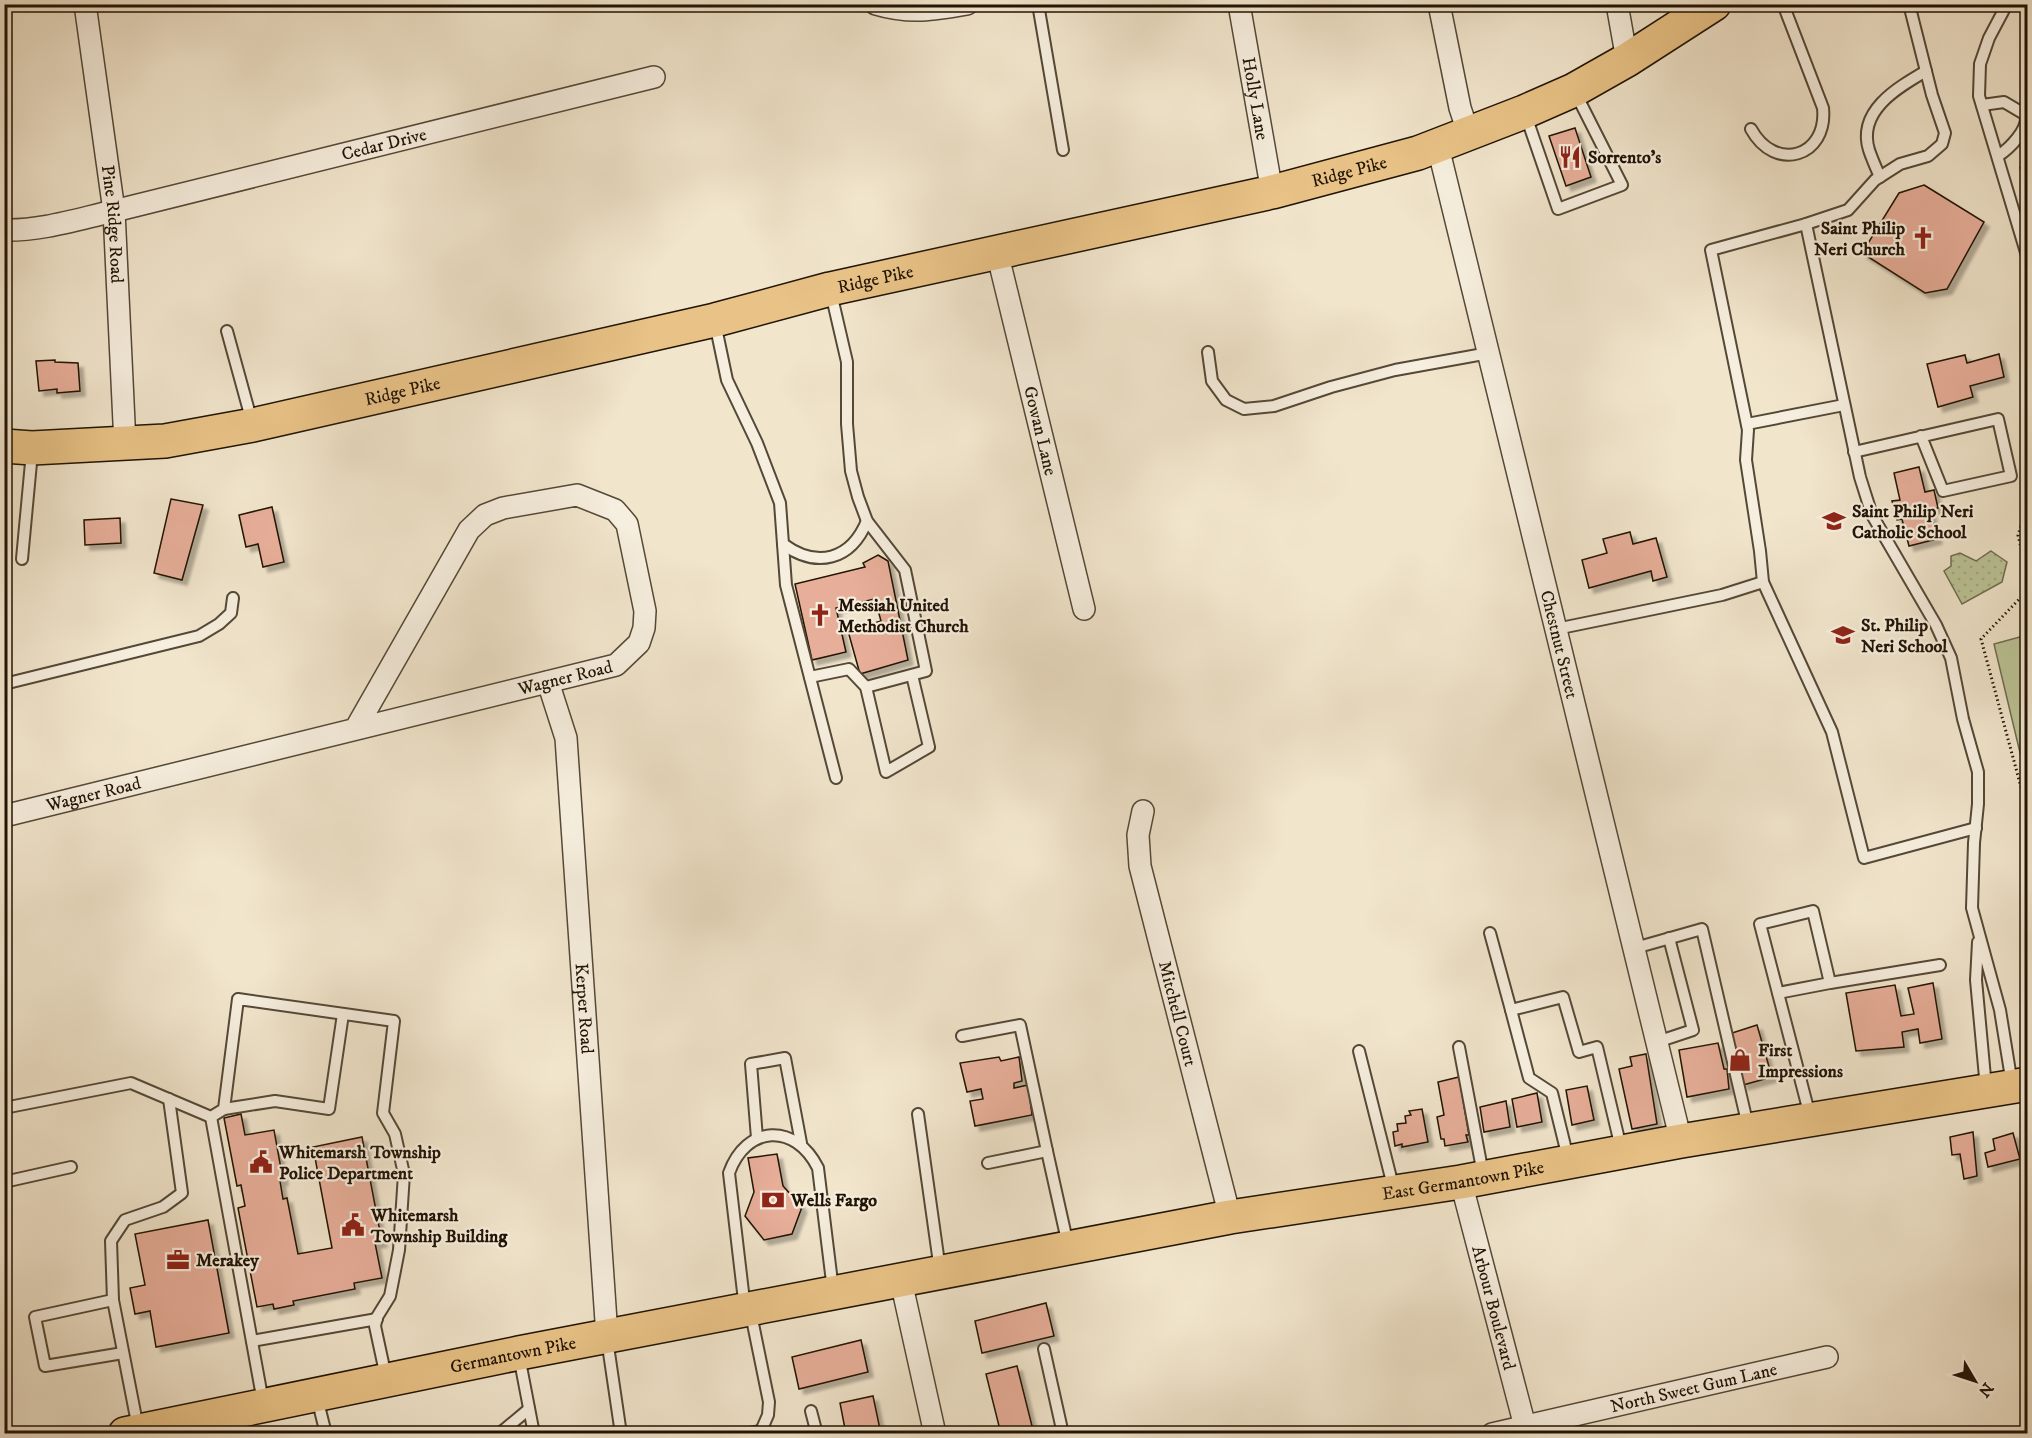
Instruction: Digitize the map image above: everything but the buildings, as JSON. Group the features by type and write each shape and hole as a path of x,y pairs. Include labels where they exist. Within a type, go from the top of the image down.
{"main road":[{"name":"Ridge Pike","path":"18,447 125,444 187,438 253,425 715,320 830,289 1272,192 1438,147 1524,112 1574,90 1628,60 1714,4"},
{"name":"East Germantown Pike","path":"901,1281 1230,1217 1472,1180 1681,1141 2009,1087"},
{"name":"Germantown Pike","path":"132,1432 519,1353 901,1281"}],"street":[{"name":"Pine Ridge Road","path":"85,4 114,211 125,444"},
{"path":"876,4 900,10 928,11 967,4"},
{"name":"Holly Lane","path":"1239,4 1272,192"},
{"path":"1440,4 1460,108 1468,135"},
{"path":"1617,4 1628,60"},
{"name":"Cedar Drive","path":"4,230 41,227 114,211 654,77"},
{"name":"Chestnut Street","path":"1438,147 1681,1141"},
{"name":"Gowan Lane","path":"997,252 1084,609"},
{"name":"Wagner Road","path":"4,816 616,665 639,643 644,628 645,611 627,524 615,510 577,495 503,508 484,515 469,530 356,728"},
{"name":"Kerper Road","path":"548,682 566,738 607,1336"},
{"name":"Mitchell Court","path":"1143,811 1138,835 1140,866 1230,1217"},
{"name":"Arbour Boulevard","path":"1472,1180 1526,1430"},
{"path":"901,1281 935,1434"},
{"name":"North Sweet Gum Lane","path":"1492,1434 1526,1430 1827,1357"}],"lane":[{"path":"1038,4 1063,150"},
{"path":"1751,129 1757,141 1767,149 1779,154 1791,155 1814,144 1821,133 1824,121 1823,108 1783,4"},
{"path":"1909,4 1945,133 1942,144 1928,156 1900,164 1880,177 1848,210 1711,250 1747,424 1746,460 1763,582 1832,732 1864,858 1976,828"},
{"path":"2007,4 1989,38 1980,64 1980,96 2028,259"},
{"path":"1880,177 1868,148 1867,127 1879,105 1899,87 1926,71"},
{"path":"1524,112 1558,209 1622,185 1574,90"},
{"path":"1982,105 2004,102 2026,115 2027,120 2011,147 1998,156"},
{"path":"1806,224 1854,452 1872,515 1936,625 1952,658 1963,719 1978,772 1972,908 2000,1010 2009,1087"},
{"path":"830,289 847,362 847,424 851,471 867,521 905,570 926,671 866,687"},
{"path":"715,320 727,380 757,443 780,503 786,585 836,778"},
{"path":"227,331 253,425"},
{"path":"1208,352 1212,381 1226,400 1244,409 1274,406 1331,387 1395,370 1489,353"},
{"path":"1747,424 1844,405"},
{"path":"1854,452 1922,436 1998,419 2011,476 1943,491 1922,436"},
{"path":"18,447 22,559"},
{"path":"783,543 795,552 809,557 824,558 839,554 852,546 862,535 867,521"},
{"path":"1556,629 1722,595 1763,582"},
{"path":"4,684 199,636 219,624 231,613 233,598"},
{"path":"810,677 849,669 866,687 886,772 929,747 912,675"},
{"path":"1811,1119 1760,924 1813,911 1830,983"},
{"path":"1635,948 1702,929 1749,1130"},
{"path":"1490,933 1529,1078 1552,1093 1569,1162"},
{"path":"1979,933 1976,980 2009,1087"},
{"path":"1657,1042 1693,1030 1669,938"},
{"path":"1778,993 1940,965"},
{"path":"1511,1010 1563,997 1579,1052 1597,1047 1622,1152"},
{"path":"224,1109 237,999 394,1021 383,1113 395,1134 405,1174 399,1250 390,1296 375,1326 386,1380"},
{"path":"210,1117 224,1109 275,1101 329,1109 342,1014"},
{"path":"962,1036 1020,1025 1069,1248"},
{"path":"1459,1047 1472,1180"},
{"path":"1359,1051 1394,1191"},
{"path":"757,1138 752,1064 785,1058 801,1143"},
{"path":"4,1108 131,1083 210,1117"},
{"path":"132,1432 123,1353 113,1300 111,1241 125,1220 163,1207 182,1193 169,1099"},
{"path":"918,1114 940,1273"},
{"path":"210,1117 264,1405"},
{"path":"744,1434 761,1432 768,1415 769,1402 752,1319 745,1309 729,1173 734,1158 743,1146 757,1138 771,1135 787,1136 801,1143 811,1154 818,1168 834,1293"},
{"path":"988,1163 1047,1151"},
{"path":"4,1182 71,1167"},
{"path":"113,1300 35,1317 45,1366 123,1353"},
{"path":"252,1341 377,1319"},
{"path":"607,1336 621,1434"},
{"path":"1044,1349 1063,1434"},
{"path":"519,1353 534,1434"},
{"path":"316,1394 326,1434"},
{"path":"499,1434 529,1409"},
{"path":"811,1411 817,1434"}],"path":[{"path":"2028,505 2019,535 2028,578"},
{"path":"2028,590 1981,639 2028,813"}],"green space":[{"path":"1991,551 2007,562 2002,582 1962,604 1944,571 1951,566 1951,556 1960,553 1976,561"},
{"path":"2028,635 2027,782 1994,644"}],"place":[{"name":"Sorrento's","path":"1570,157"},
{"name":"Saint Philip Neri Church","path":"1923,238"},
{"name":"Saint Philip Neri Catholic School","path":"1834,521"},
{"name":"Messiah United Methodist Church","path":"820,615"},
{"name":"St. Philip Neri School","path":"1843,635"},
{"name":"First Impressions","path":"1740,1060"},
{"name":"Whitemarsh Township Police Department","path":"261,1162"},
{"name":"Wells Fargo","path":"773,1200"},
{"name":"Whitemarsh Township Building","path":"353,1225"},
{"name":"Merakey","path":"178,1260"}]}
